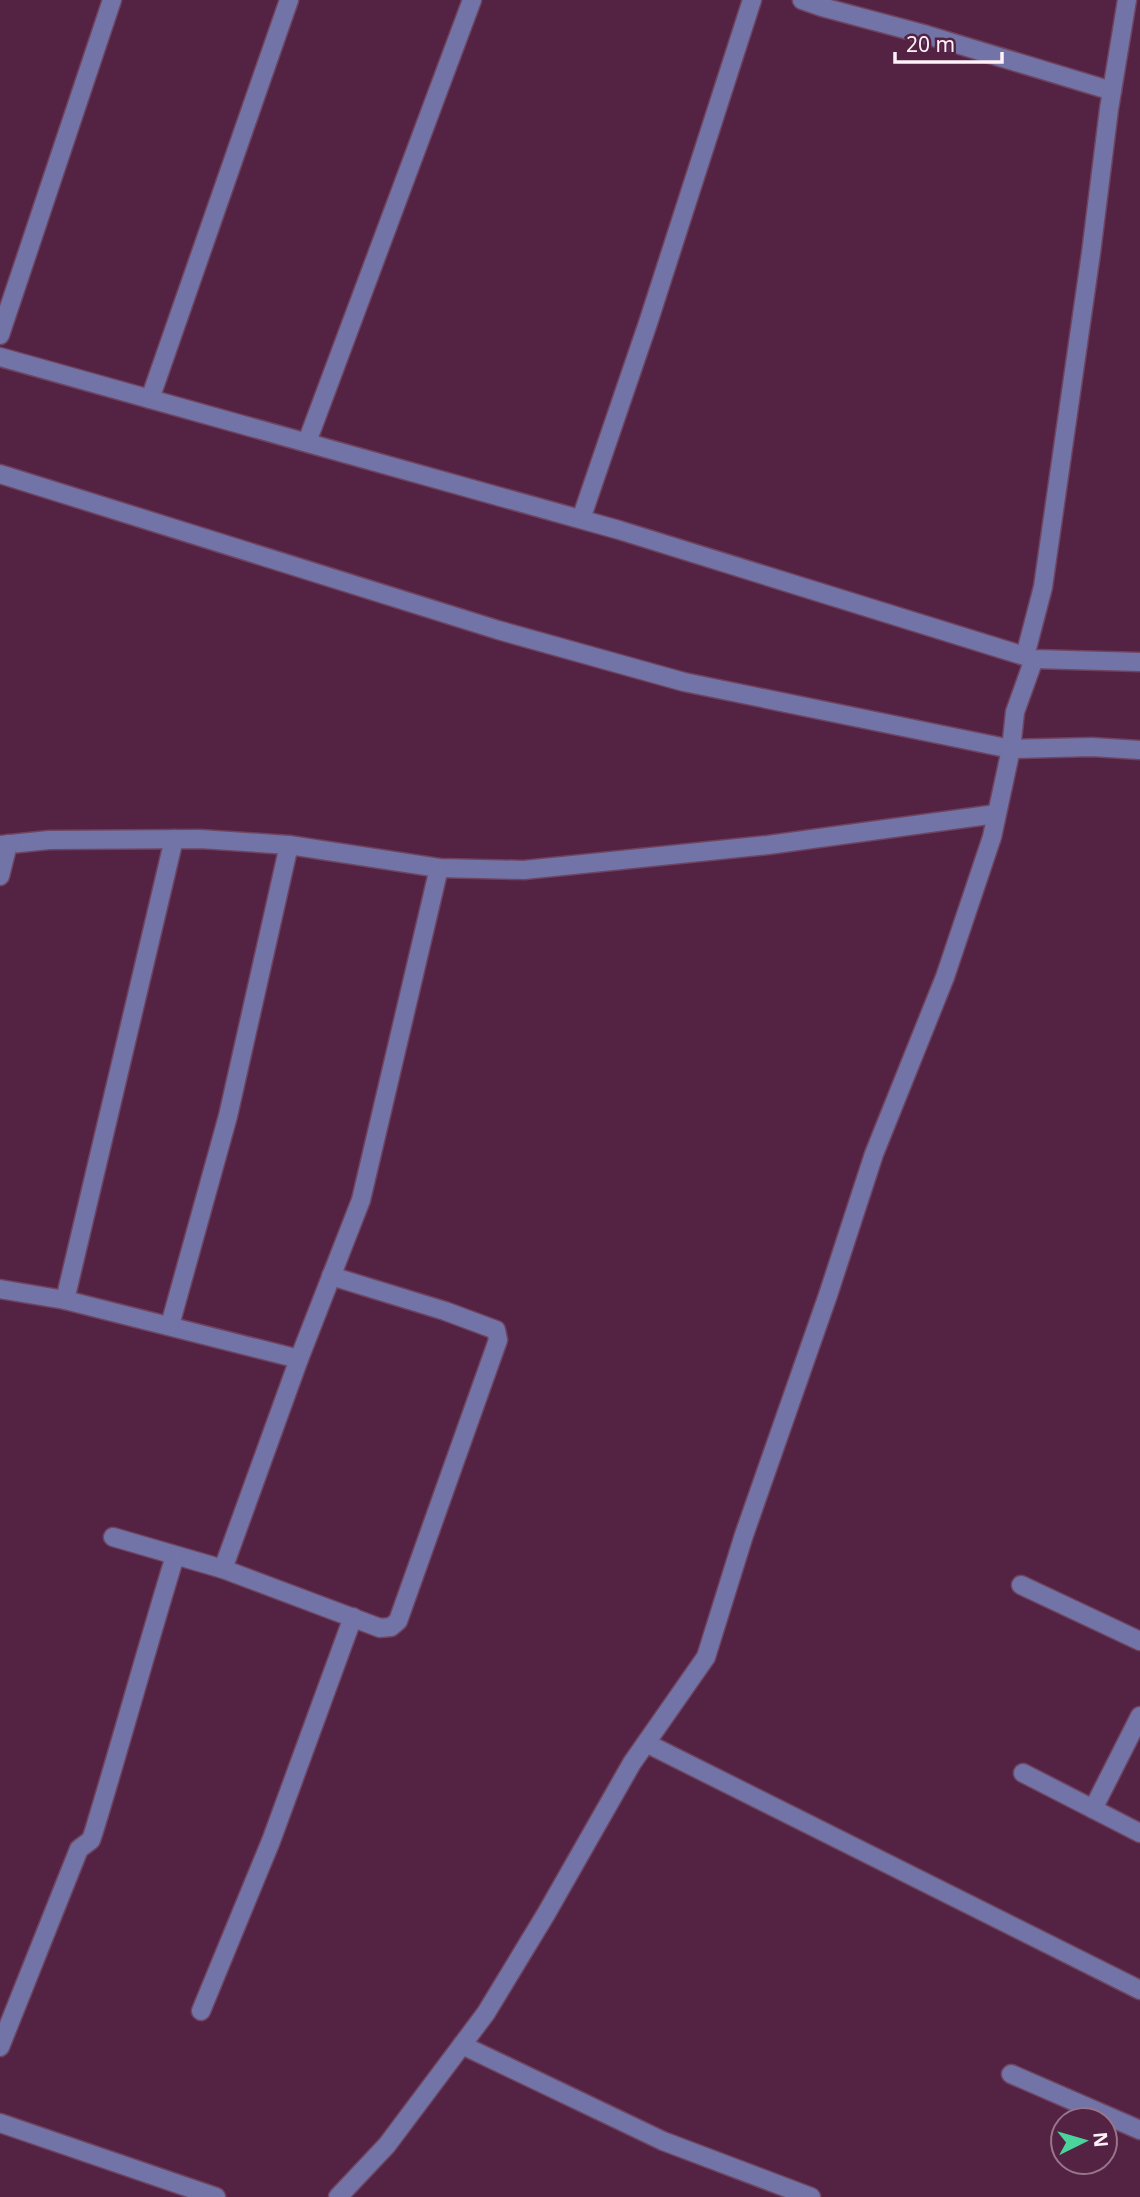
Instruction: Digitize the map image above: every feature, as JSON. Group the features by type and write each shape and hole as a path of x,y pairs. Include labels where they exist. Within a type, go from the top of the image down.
{"street":[{"path":"0,335 112,0"},
{"path":"150,399 289,0"},
{"path":"307,442 472,0"},
{"path":"581,519 649,323 752,0"},
{"path":"802,0 1112,91"},
{"path":"338,2197 387,2145 486,2013 632,1763 706,1657 744,1535 874,1154 945,977 992,837 1011,749 1015,712 1030,658 1043,587 1127,0"},
{"path":"0,357 581,519 1030,658 1140,662"},
{"path":"0,474 460,619 684,682 1011,749 1092,747 1140,750"},
{"path":"0,876 4,845 49,840 174,839 289,845 439,868 537,869 768,845 996,814"},
{"path":"65,1300 174,839"},
{"path":"170,1325 229,1116 289,845"},
{"path":"223,1569 299,1359 361,1200 439,868"},
{"path":"113,1537 223,1569 380,1628 391,1627 398,1621 498,1340 496,1330 445,1311 331,1276"},
{"path":"0,1289 65,1300 299,1359"},
{"path":"0,2048 79,1849 90,1840 94,1830 175,1556"},
{"path":"1021,1585 1140,1641"},
{"path":"201,2011 271,1841 353,1617"},
{"path":"1093,1809 1140,1716"},
{"path":"646,1743 1140,1990"},
{"path":"1023,1773 1140,1833"},
{"path":"462,2045 663,2141 811,2197"},
{"path":"1011,2074 1140,2130"},
{"path":"0,2123 216,2197"}]}
